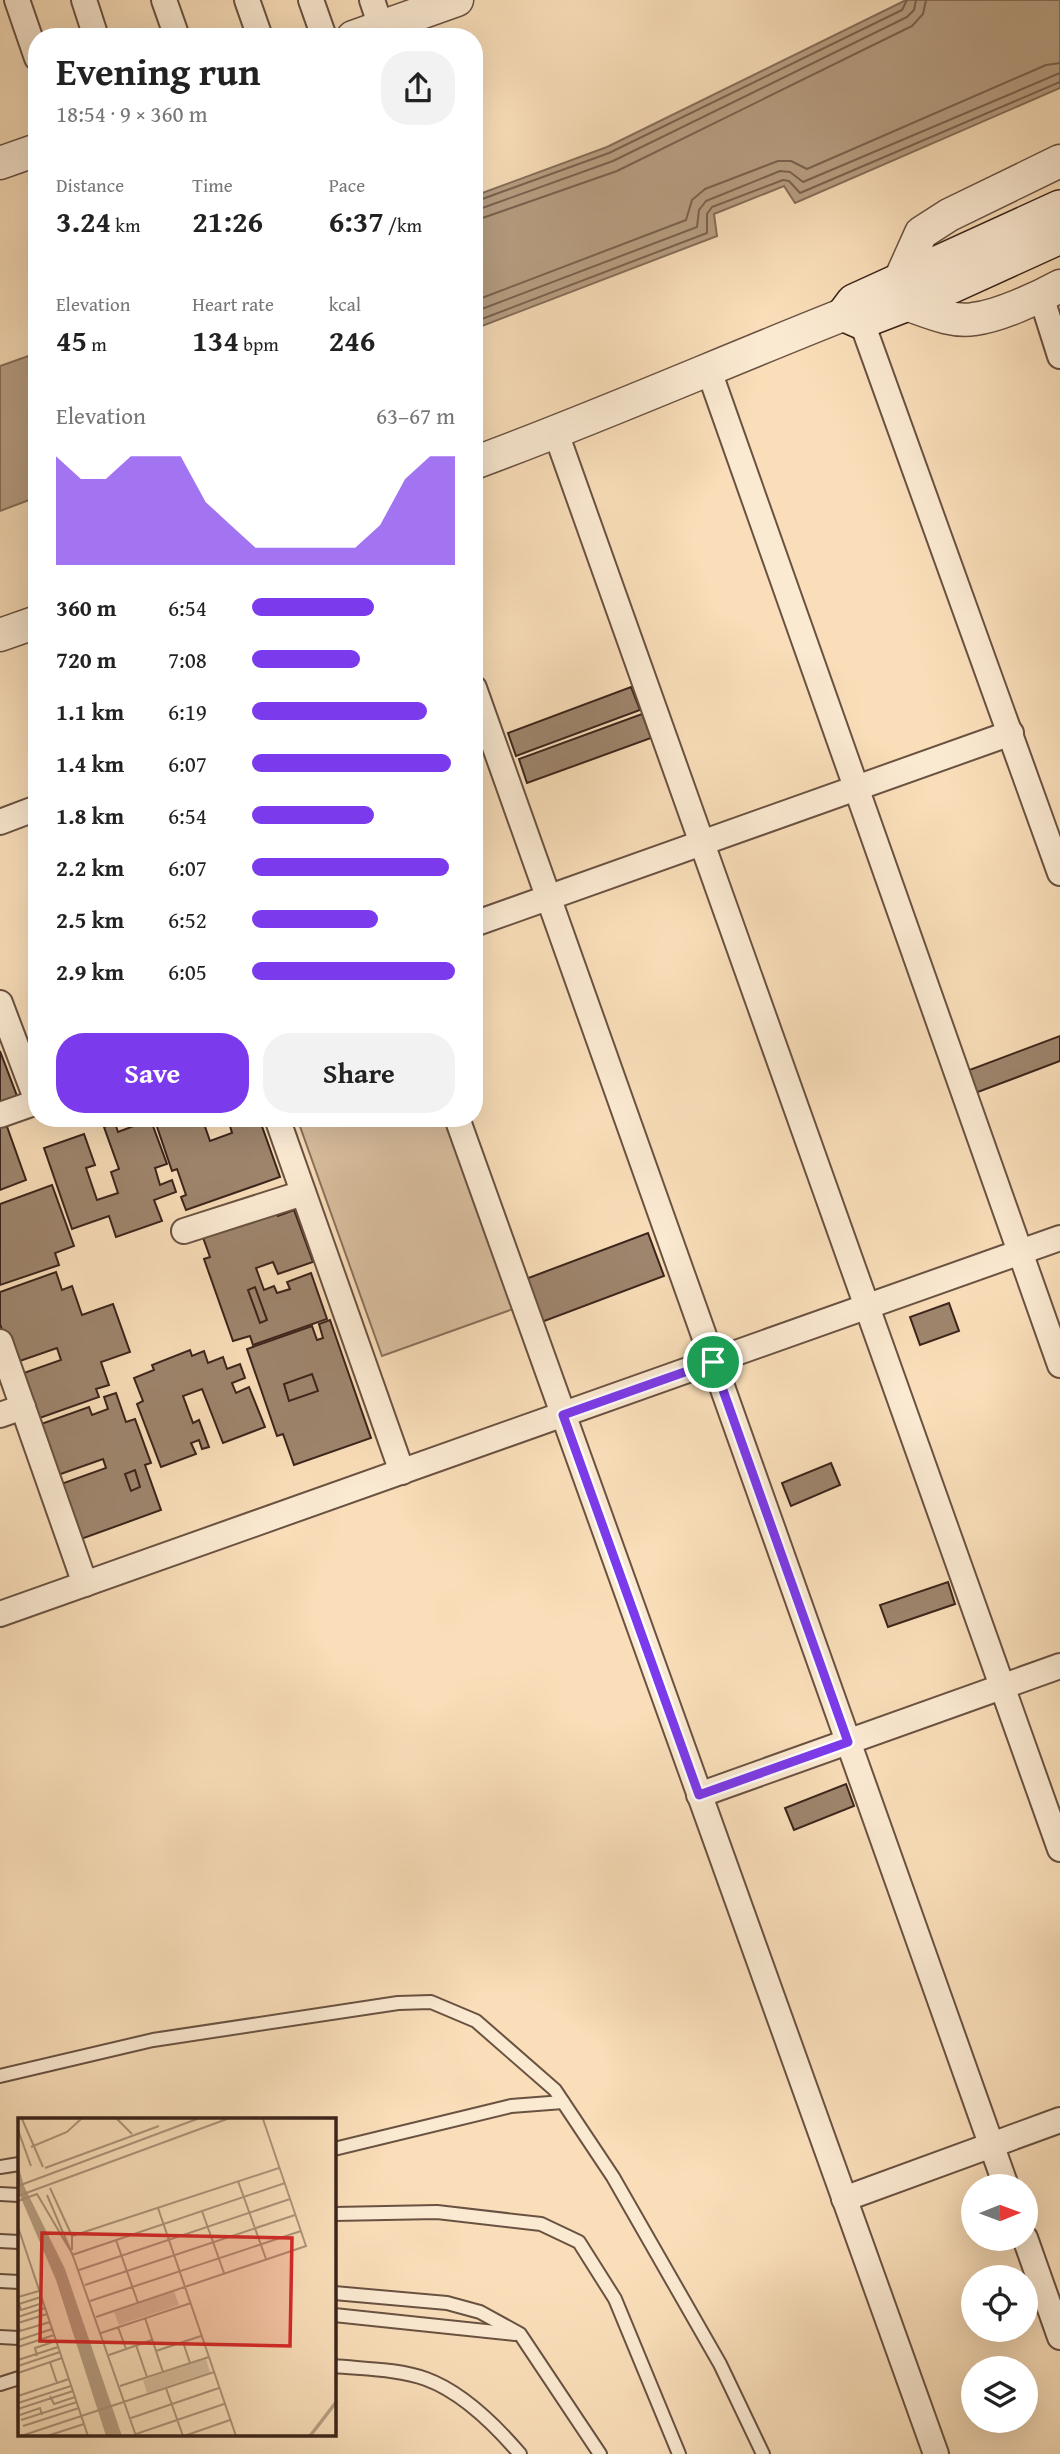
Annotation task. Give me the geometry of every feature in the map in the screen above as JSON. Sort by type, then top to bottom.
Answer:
[{"type":"main road","points":[[902,293],[1060,208]]},
{"type":"main road","points":[[854,312],[902,293],[1021,256],[1060,236]]},
{"type":"street","points":[[17,0],[28,32]]},
{"type":"street","points":[[84,0],[93,28]]},
{"type":"street","points":[[164,0],[174,28]]},
{"type":"street","points":[[247,0],[257,28]]},
{"type":"street","points":[[311,0],[321,28]]},
{"type":"street","points":[[369,21],[444,2]]},
{"type":"street","points":[[2,154],[28,151]]},
{"type":"street","points":[[1060,161],[949,215],[921,233],[902,293],[949,318],[974,320],[1051,291],[1060,356]]},
{"type":"street","points":[[483,460],[556,433],[708,368],[854,312],[1011,733],[1060,873]]},
{"type":"street","points":[[708,368],[1060,1365]]},
{"type":"street","points":[[556,433],[1060,1849]]},
{"type":"street","points":[[0,635],[28,625]]},
{"type":"street","points":[[483,713],[1002,2174]]},
{"type":"street","points":[[483,921],[1011,733]]},
{"type":"street","points":[[0,822],[28,811]]},
{"type":"street","points":[[0,1003],[28,1077]]},
{"type":"street","points":[[0,1115],[28,1104]]},
{"type":"street","points":[[280,1127],[402,1472]]},
{"type":"street","points":[[460,1127],[936,2454]]},
{"type":"street","points":[[184,1231],[303,1193]]},
{"type":"street","points":[[0,1614],[1060,1238]]},
{"type":"street","points":[[0,1342],[12,1411],[85,1584]]},
{"type":"street","points":[[699,1795],[1060,1666]]},
{"type":"street","points":[[844,2199],[1060,2120]]},
{"type":"street","points":[[1030,2251],[1060,2337]]},
{"type":"lane","points":[[0,2076],[153,2040],[398,2003],[431,2003],[476,2021],[555,2090],[613,2177],[714,2353],[763,2454]]},
{"type":"lane","points":[[336,2149],[511,2106],[563,2102]]},
{"type":"lane","points":[[0,2167],[18,2164]]},
{"type":"lane","points":[[0,2194],[18,2195]]},
{"type":"lane","points":[[336,2214],[437,2212],[541,2224],[579,2242],[615,2299],[679,2454]]},
{"type":"lane","points":[[0,2241],[18,2242]]},
{"type":"lane","points":[[0,2281],[18,2282]]},
{"type":"lane","points":[[336,2293],[447,2303],[480,2312],[520,2334],[600,2454]]},
{"type":"lane","points":[[336,2315],[520,2334]]},
{"type":"lane","points":[[0,2337],[18,2338]]},
{"type":"lane","points":[[336,2365],[427,2379],[464,2401],[503,2434],[520,2454]]},
{"type":"lane","points":[[0,2384],[18,2378]]},
{"type":"shaded area","points":[[300,1127],[448,1127],[513,1309],[382,1356]]},
{"type":"water","points":[[906,0],[1060,0],[1060,88],[795,203],[784,186],[714,214],[717,236],[483,326],[483,193],[607,147]]},
{"type":"water","points":[[28,356],[28,500],[0,511],[0,366]]},
{"type":"building","points":[[631,687],[640,710],[516,756],[508,733]]},
{"type":"building","points":[[642,714],[651,738],[527,783],[519,759]]},
{"type":"building","points":[[1060,1036],[1060,1061],[970,1095],[964,1072]]},
{"type":"building","points":[[0,1051],[17,1096],[0,1102]]},
{"type":"building","points":[[5,1121],[26,1180],[0,1190],[0,1123]]},
{"type":"building","points":[[104,1127],[116,1127],[118,1132],[131,1127],[153,1127],[167,1164],[155,1168],[160,1185],[172,1180],[176,1192],[154,1200],[162,1221],[116,1237],[109,1216],[72,1229],[44,1148],[84,1134],[95,1165],[86,1168],[97,1200],[118,1193],[111,1172],[119,1169]]},
{"type":"building","points":[[157,1127],[205,1127],[210,1141],[232,1133],[230,1127],[262,1127],[280,1177],[186,1210],[181,1197],[186,1195],[177,1169],[172,1171]]},
{"type":"building","points":[[52,1185],[74,1246],[55,1253],[59,1265],[0,1285],[0,1204]]},
{"type":"building","points":[[273,1203],[278,1216],[294,1210],[313,1262],[278,1274],[273,1262],[256,1268],[264,1290],[274,1286],[277,1293],[290,1289],[287,1282],[311,1273],[327,1319],[253,1345],[250,1336],[233,1341],[204,1259],[210,1257],[200,1229]]},
{"type":"building","points":[[648,1233],[664,1276],[539,1323],[523,1280]]},
{"type":"building","points":[[56,1272],[62,1290],[72,1286],[82,1315],[113,1304],[130,1352],[101,1362],[109,1385],[96,1389],[99,1397],[34,1420],[18,1375],[61,1360],[57,1348],[14,1363],[0,1324],[0,1292]]},
{"type":"building","points":[[255,1287],[267,1320],[260,1323],[248,1290]]},
{"type":"building","points":[[949,1303],[959,1331],[920,1345],[910,1317]]},
{"type":"building","points":[[330,1320],[371,1438],[294,1465],[283,1434],[277,1436],[247,1349],[312,1326],[317,1340],[323,1338],[319,1324]]},
{"type":"building","points":[[190,1350],[192,1356],[204,1351],[208,1363],[223,1357],[227,1369],[240,1364],[245,1378],[232,1383],[236,1393],[249,1387],[265,1427],[223,1443],[202,1389],[183,1396],[193,1423],[199,1420],[209,1447],[202,1449],[199,1440],[191,1443],[196,1454],[161,1467],[137,1404],[143,1401],[134,1378],[154,1370],[152,1365]]},
{"type":"building","points":[[312,1374],[318,1391],[289,1401],[284,1384]]},
{"type":"building","points":[[116,1393],[126,1422],[135,1419],[151,1463],[145,1465],[161,1510],[81,1539],[61,1484],[106,1468],[103,1459],[58,1475],[41,1424],[89,1407],[92,1415],[108,1409],[104,1397]]},
{"type":"building","points":[[831,1463],[840,1485],[791,1506],[782,1483]]},
{"type":"building","points":[[135,1470],[140,1487],[131,1491],[125,1474]]},
{"type":"building","points":[[948,1582],[955,1604],[888,1627],[880,1605]]},
{"type":"building","points":[[846,1784],[854,1806],[794,1830],[785,1808]]},
{"type":"route","points":[[713,1362],[848,1742],[699,1795],[563,1415],[713,1362]]}]
